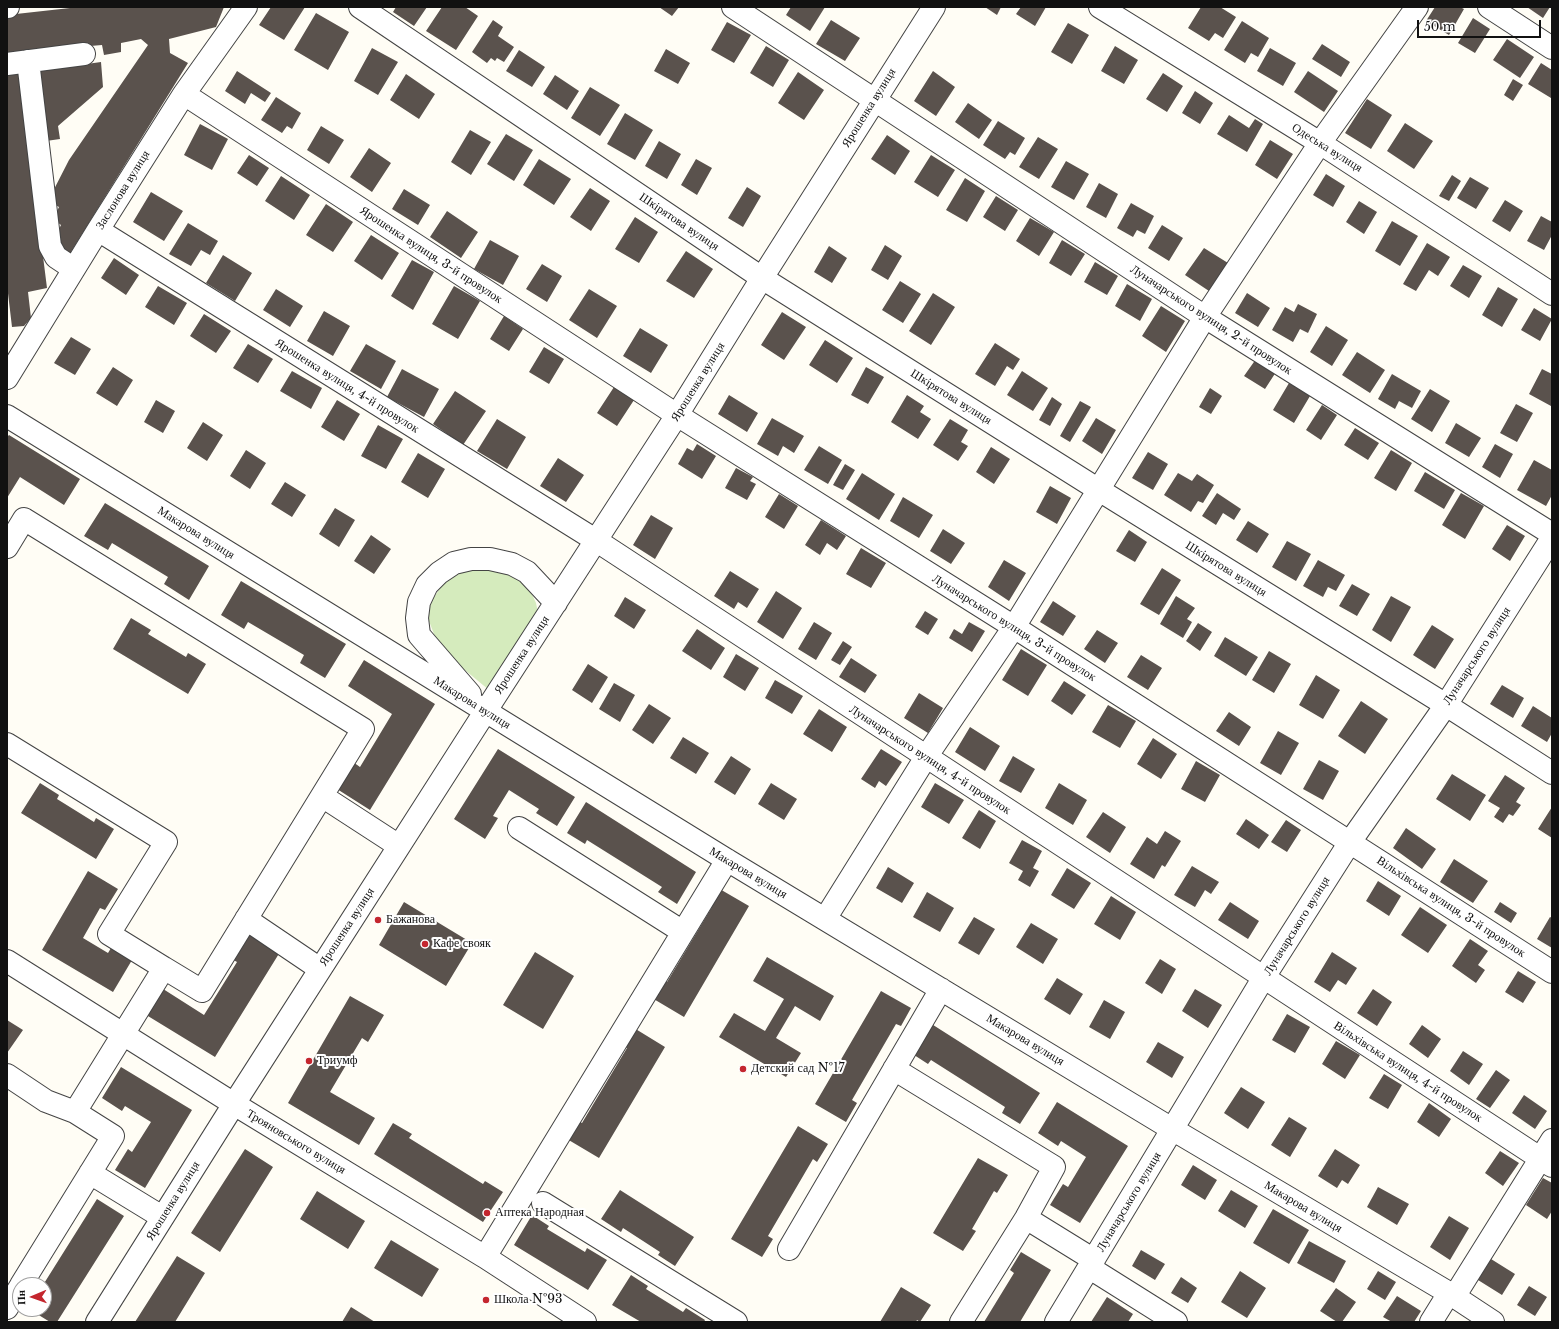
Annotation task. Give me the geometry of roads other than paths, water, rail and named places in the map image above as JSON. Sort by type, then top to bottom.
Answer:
[{"type":"street","name":"Заслонова вулиця","points":[[7,378],[184,94],[246,7]]},
{"type":"street","name":"Шкірятова вулиця","points":[[360,7],[762,278],[1099,490],[1446,705],[1552,773]]},
{"type":"street","name":"Луначарського вулиця, 2-й провулок","points":[[733,7],[1205,317],[1552,534]]},
{"type":"street","name":"Ярошенка вулиця","points":[[97,1322],[320,969],[678,415],[762,278],[934,7]]},
{"type":"street","name":"Одеська вулиця","points":[[1100,7],[1320,143],[1552,294]]},
{"type":"street","points":[[825,919],[926,757],[1014,627],[1205,317],[1320,143],[1417,7]]},
{"type":"street","points":[[1489,7],[1552,48]]},
{"type":"street","points":[[7,64],[84,54]]},
{"type":"street","points":[[28,61],[50,246],[56,257],[74,269]]},
{"type":"street","name":"Ярошенка вулиця, 3-й провулок","points":[[184,94],[678,415]]},
{"type":"street","name":"Ярошенка вулиця, 4-й провулок","points":[[98,230],[597,542]]},
{"type":"street","name":"Луначарського вулиця, 3-й провулок","points":[[678,415],[1014,627],[1350,842]]},
{"type":"street","name":"Макарова вулиця","points":[[7,416],[727,860],[1172,1129],[1452,1295],[1493,1322]]},
{"type":"street","points":[[7,547],[24,519],[363,729],[202,992],[109,934],[166,842],[7,744]]},
{"type":"street","name":"Луначарського вулиця","points":[[1056,1322],[1264,977],[1350,842],[1446,705],[1552,538]]},
{"type":"street","name":"Луначарського вулиця, 4-й провулок","points":[[597,542],[1264,977]]},
{"type":"street","points":[[485,712],[419,635],[417,618],[419,602],[427,585],[439,573],[454,563],[471,559],[490,559],[512,564],[527,572],[556,603]]},
{"type":"street","points":[[322,796],[399,846]]},
{"type":"street","points":[[519,828],[683,932]]},
{"type":"street","name":"Вільхівська вулиця, 3-й провулок","points":[[1350,842],[1552,972]]},
{"type":"street","points":[[486,1257],[727,860]]},
{"type":"street","points":[[246,919],[320,969]]},
{"type":"street","name":"Трояновського вулиця","points":[[7,961],[234,1104],[486,1257],[585,1322]]},
{"type":"street","points":[[75,1112],[164,968]]},
{"type":"street","name":"Вільхівська вулиця, 4-й провулок","points":[[1264,977],[1546,1162]]},
{"type":"street","points":[[789,1249],[940,989]]},
{"type":"street","points":[[894,1069],[1054,1167],[1026,1218],[961,1322]]},
{"type":"street","points":[[7,1075],[46,1101],[75,1112],[113,1136],[26,1277]]},
{"type":"street","points":[[1431,1322],[1452,1295],[1546,1162],[1552,1140]]},
{"type":"street","points":[[90,1173],[162,1217]]},
{"type":"street","points":[[543,1203],[726,1320]]},
{"type":"street","points":[[1026,1218],[1176,1322]]},
{"type":"place","name":"Бажанова","points":[[378,920]]},
{"type":"place","name":"Кафе свояк","points":[[425,944]]},
{"type":"place","name":"Триумф","points":[[309,1061]]},
{"type":"place","name":"Детский сад №17","points":[[743,1069]]},
{"type":"place","name":"Аптека Народная","points":[[487,1213]]},
{"type":"place","name":"Школа №93","points":[[486,1300]]}]
